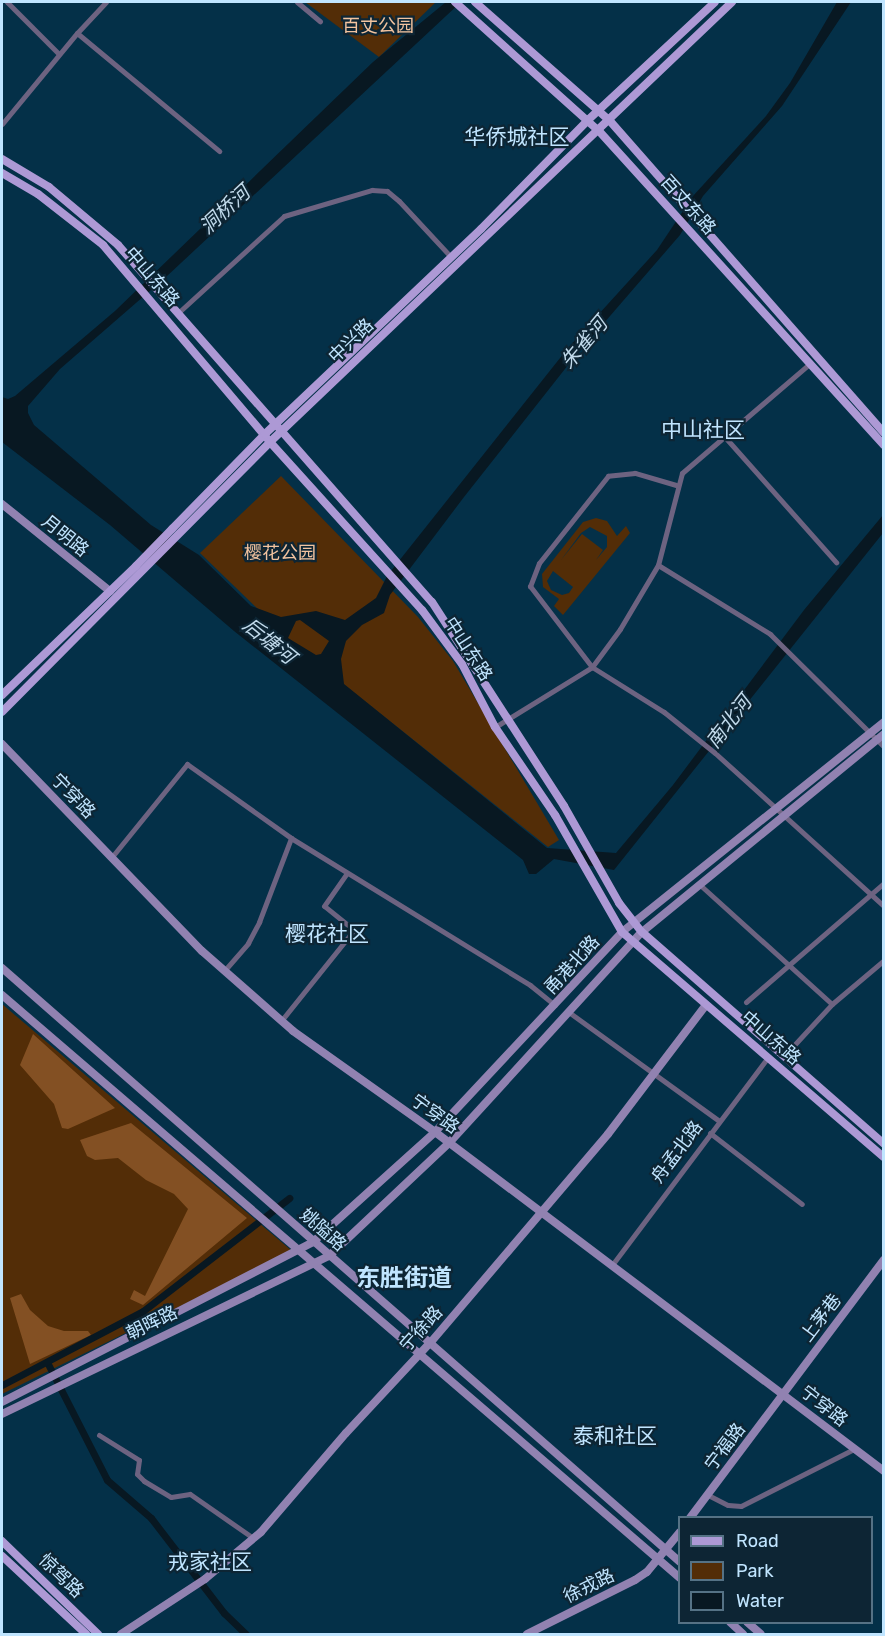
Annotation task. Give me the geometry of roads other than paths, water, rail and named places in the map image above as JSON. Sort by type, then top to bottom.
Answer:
[{"type":"main road","name":"百丈东路","points":[[455,2],[599,131],[884,445]]},
{"type":"main road","name":"中兴路","points":[[280,428],[599,109],[713,2]]},
{"type":"main road","name":"中兴路","points":[[2,712],[137,569],[268,438],[610,121],[732,2]]},
{"type":"main road","name":"百丈东路","points":[[477,4],[599,109],[884,433]]},
{"type":"main road","name":"中山东路","points":[[2,159],[49,187],[140,269],[411,579],[473,661],[506,720],[642,932],[884,1144]]},
{"type":"main road","name":"中山东路","points":[[2,173],[75,221],[131,278],[268,438],[401,586],[462,664],[495,727],[571,842],[622,932],[884,1157]]},
{"type":"main road","name":"月明路","points":[[2,504],[110,591]]},
{"type":"main road","name":"中兴路","points":[[2,695],[110,591],[137,569]]},
{"type":"main road","name":"甬港北路","points":[[317,1263],[329,1256],[449,1143],[642,932],[884,722]]},
{"type":"main road","name":"甬港北路","points":[[302,1249],[313,1242],[435,1132],[622,932],[884,734]]},
{"type":"main road","name":"宁穿路","points":[[2,744],[224,971],[281,1021],[435,1132],[884,1471]]},
{"type":"main road","name":"姚隘路","points":[[2,968],[678,1560]]},
{"type":"main road","name":"姚隘路","points":[[2,994],[422,1352],[678,1576]]},
{"type":"main road","name":"宁徐路","points":[[121,1635],[189,1591],[253,1538],[431,1342],[654,1074],[706,1005]]},
{"type":"main road","name":"朝晖路","points":[[2,1402],[302,1249]]},
{"type":"main road","name":"上茅巷","points":[[783,1394],[884,1260]]},
{"type":"main road","name":"朝晖路","points":[[2,1414],[158,1336],[317,1263]]},
{"type":"main road","name":"宁福路","points":[[692,1516],[783,1394]]},
{"type":"main road","points":[[658,1559],[678,1535]]},
{"type":"main road","name":"惊驾路","points":[[2,1541],[98,1635]]},
{"type":"main road","name":"惊驾路","points":[[2,1556],[86,1635]]},
{"type":"main road","name":"徐戎路","points":[[527,1635],[635,1580],[658,1559]]},
{"type":"main road","points":[[731,1624],[743,1635]]},
{"type":"main road","points":[[748,1624],[761,1635]]},
{"type":"street","points":[[7,2],[58,53]]},
{"type":"street","points":[[2,124],[58,53],[106,2]]},
{"type":"street","points":[[297,2],[320,21]]},
{"type":"street","points":[[77,33],[219,151]]},
{"type":"street","points":[[179,312],[285,216],[372,190],[387,191],[451,257]]},
{"type":"street","points":[[495,727],[592,667],[658,565],[676,485],[682,473],[809,364]]},
{"type":"street","points":[[724,436],[836,562]]},
{"type":"street","points":[[676,485],[635,473],[608,476],[539,563],[530,586],[592,667],[664,712],[713,752],[884,906]]},
{"type":"street","points":[[658,565],[779,643],[884,747]]},
{"type":"street","points":[[111,858],[187,764],[291,838],[530,985],[556,1005]]},
{"type":"street","points":[[224,971],[248,943],[260,922],[291,838]]},
{"type":"street","points":[[281,1021],[354,930],[324,906],[347,873]]},
{"type":"street","points":[[746,1002],[884,883]]},
{"type":"street","points":[[699,884],[832,1004]]},
{"type":"street","points":[[784,1056],[832,1004],[884,960]]},
{"type":"street","points":[[570,1013],[719,1121]]},
{"type":"street","name":"舟孟北路","points":[[612,1265],[768,1057]]},
{"type":"street","points":[[710,1133],[802,1204]]},
{"type":"street","points":[[99,1435],[139,1460],[137,1474],[144,1481],[171,1497],[190,1494],[253,1538]]},
{"type":"street","points":[[708,1495],[722,1503],[741,1506],[854,1449]]},
{"type":"water","points":[[446,2],[461,2],[167,276],[60,369],[28,406],[28,413],[34,425],[151,525],[199,555],[251,606],[281,617],[316,611],[345,620],[376,598],[387,576],[568,348],[657,250],[693,196],[766,116],[790,83],[837,2],[851,2],[782,106],[703,196],[680,235],[572,360],[464,497],[390,595],[384,613],[362,625],[346,641],[341,659],[344,684],[547,848],[616,853],[673,785],[804,610],[883,515],[883,533],[614,870],[554,859],[536,874],[529,874],[523,860],[234,631],[110,525],[2,442],[2,397],[8,399],[15,396],[115,311],[373,62]],"holes":[[[300,620],[329,641],[321,654],[316,655],[288,638],[296,621]]]},
{"type":"waterway","points":[[2,1385],[143,1311],[289,1198]]},
{"type":"waterway","points":[[47,1362],[107,1480],[151,1518],[224,1613],[246,1634]]},
{"type":"district","name":"华侨城社区","points":[[517,137]]},
{"type":"district","name":"中山社区","points":[[703,430]]},
{"type":"district","name":"樱花社区","points":[[327,934]]},
{"type":"district","name":"东胜街道","points":[[404,1279]]},
{"type":"district","name":"泰和社区","points":[[615,1436]]},
{"type":"district","name":"戎家社区","points":[[210,1562]]},
{"type":"park label","name":"百丈公园","points":[[378,26]]},
{"type":"park label","name":"樱花公园","points":[[280,553]]},
{"type":"water label","name":"洞桥河","points":[[225,210]]},
{"type":"water label","name":"朱雀河","points":[[584,343]]},
{"type":"water label","name":"后塘河","points":[[269,641]]},
{"type":"water label","name":"南北河","points":[[729,722]]}]
